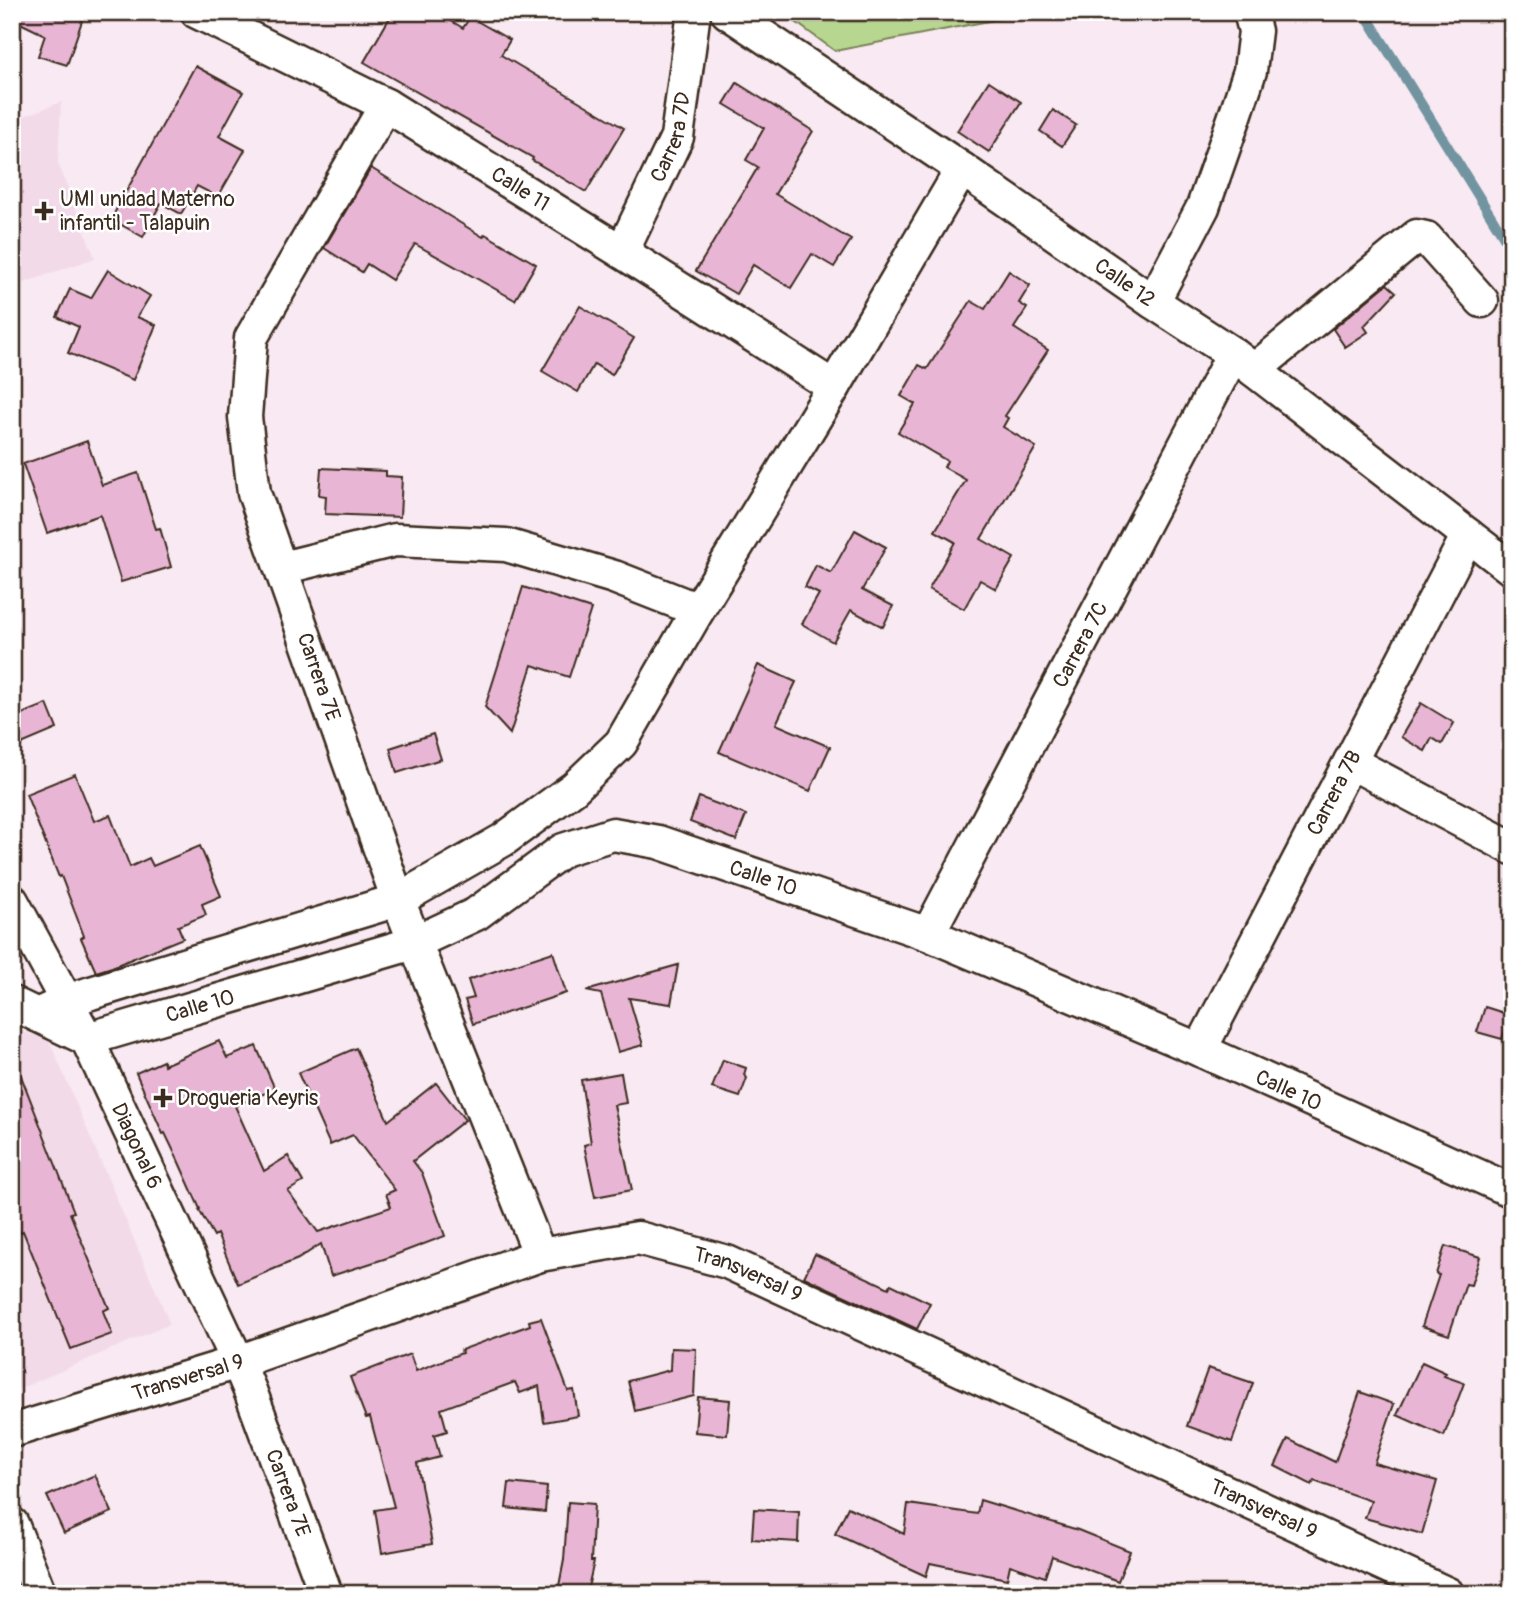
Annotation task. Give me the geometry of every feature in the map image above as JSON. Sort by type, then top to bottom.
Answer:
[{"type":"street","name":"Calle 11","points":[[197,12],[386,105],[834,387]]},
{"type":"street","name":"Carrera 7D","points":[[622,252],[677,137],[694,12]]},
{"type":"street","name":"Calle 12","points":[[727,12],[1244,362],[1512,569]]},
{"type":"street","points":[[1153,302],[1203,207],[1235,116],[1250,71],[1255,31],[1250,12]]},
{"type":"street","name":"Carrera 7E","points":[[386,105],[251,338],[245,417],[254,493],[414,943],[540,1255]]},
{"type":"street","points":[[25,1009],[67,1001],[398,900],[503,840],[574,788],[621,743],[962,169]]},
{"type":"street","name":"Carrera 7C","points":[[928,934],[1244,362],[1417,236],[1426,238],[1482,301]]},
{"type":"street","name":"Carrera 7B","points":[[1200,1050],[1468,535]]},
{"type":"street","points":[[282,568],[396,540],[506,545],[614,577],[698,610]]},
{"type":"street","points":[[1350,762],[1512,848]]},
{"type":"street","name":"Calle 10","points":[[87,1039],[414,943],[476,914],[563,850],[613,834],[658,842],[928,934],[1200,1050],[1512,1191]]},
{"type":"street","name":"Diagonal 6","points":[[12,901],[87,1039],[251,1393]]},
{"type":"street","points":[[25,1009],[87,1039]]},
{"type":"street","name":"Transversal 9","points":[[12,1431],[238,1362],[540,1255],[638,1238],[727,1262],[1448,1594]]},
{"type":"street","name":"Carrera 7E","points":[[251,1393],[327,1594]]},
{"type":"street","points":[[12,1524],[40,1594]]},
{"type":"shaded area","name":"UMI unidad Materno infantil - Talapuin","points":[[61,102],[58,163],[95,258],[12,287],[12,121]]},
{"type":"shaded area","points":[[12,1028],[49,1040],[170,1324],[12,1392]]},
{"type":"green space","points":[[782,12],[1035,12],[835,51]]},
{"type":"building","points":[[12,12],[85,12],[67,65],[38,56],[45,35],[12,19]]},
{"type":"building","points":[[393,12],[436,12],[463,28],[470,17],[510,40],[501,55],[624,128],[586,192],[532,160],[533,158],[364,62]]},
{"type":"building","points":[[195,66],[243,92],[219,136],[245,150],[218,197],[197,186],[181,214],[161,203],[143,237],[111,219]]},
{"type":"building","points":[[989,81],[1021,102],[989,152],[957,131]]},
{"type":"building","points":[[737,83],[813,131],[775,194],[851,240],[834,267],[812,254],[791,288],[753,265],[736,294],[696,271],[758,167],[746,160],[764,128],[724,104]]},
{"type":"building","points":[[1053,110],[1076,125],[1062,146],[1040,131]]},
{"type":"building","points":[[371,168],[483,237],[485,234],[536,264],[515,300],[415,244],[392,280],[367,264],[362,272],[324,248]]},
{"type":"building","points":[[108,270],[150,296],[137,317],[156,325],[133,380],[68,353],[79,327],[57,317],[70,289],[91,298]]},
{"type":"building","points":[[1009,271],[1030,285],[1019,303],[1027,308],[1014,328],[1048,350],[1005,416],[1008,418],[1003,427],[1036,447],[981,539],[1014,558],[996,589],[980,580],[964,609],[929,589],[955,542],[935,531],[966,480],[944,467],[947,461],[898,432],[915,404],[901,396],[919,365],[927,369],[971,301],[985,309]]},
{"type":"building","points":[[1387,284],[1396,292],[1364,326],[1368,332],[1345,347],[1333,329]]},
{"type":"building","points":[[580,306],[634,338],[612,375],[594,364],[578,392],[542,371]]},
{"type":"building","points":[[87,441],[102,485],[138,473],[156,529],[160,528],[171,567],[121,582],[100,515],[47,533],[23,464]]},
{"type":"building","points":[[321,468],[386,471],[386,476],[402,477],[400,517],[325,514],[326,496],[319,495]]},
{"type":"building","points":[[855,530],[886,547],[862,590],[893,606],[883,627],[851,610],[833,642],[802,624],[819,594],[805,587],[816,565],[831,573]]},
{"type":"building","points":[[523,587],[591,609],[569,677],[532,665],[510,734],[485,707]]},
{"type":"building","points":[[758,665],[796,682],[776,724],[830,747],[810,791],[719,752]]},
{"type":"building","points":[[1421,703],[1454,723],[1442,744],[1432,738],[1425,751],[1401,737]]},
{"type":"building","points":[[47,704],[57,729],[12,748],[12,718]]},
{"type":"building","points":[[433,734],[441,759],[397,773],[390,748]]},
{"type":"building","points":[[75,774],[94,821],[110,815],[130,867],[149,858],[153,866],[200,846],[221,896],[202,904],[206,915],[178,926],[183,938],[96,972],[81,938],[84,936],[61,876],[59,877],[26,794]]},
{"type":"building","points":[[699,797],[746,815],[736,840],[690,822]]},
{"type":"building","points":[[553,952],[566,993],[473,1024],[465,1000],[474,998],[468,980]]},
{"type":"building","points":[[678,965],[671,1004],[629,998],[643,1045],[618,1052],[601,994],[586,991]]},
{"type":"building","points":[[1485,1007],[1510,1015],[1502,1039],[1477,1032]]},
{"type":"building","points":[[219,1041],[227,1058],[256,1046],[275,1089],[235,1106],[264,1171],[288,1156],[303,1182],[288,1191],[318,1232],[391,1207],[386,1194],[395,1190],[353,1135],[330,1145],[298,1073],[356,1048],[388,1121],[436,1083],[465,1120],[413,1161],[422,1173],[445,1236],[331,1276],[321,1244],[298,1259],[238,1284],[217,1234],[214,1236],[199,1210],[136,1073],[163,1061],[164,1065]]},
{"type":"building","points":[[12,1058],[109,1308],[103,1311],[112,1334],[71,1349],[23,1231],[20,1233],[12,1213]]},
{"type":"building","points":[[723,1060],[746,1068],[744,1075],[747,1078],[740,1097],[712,1088]]},
{"type":"building","points":[[621,1073],[626,1103],[614,1105],[632,1190],[595,1197],[584,1145],[591,1143],[581,1080]]},
{"type":"building","points":[[1445,1246],[1480,1257],[1471,1285],[1466,1284],[1449,1335],[1422,1326],[1439,1275],[1436,1274]]},
{"type":"building","points":[[815,1254],[889,1288],[891,1284],[930,1303],[917,1329],[804,1277]]},
{"type":"building","points":[[541,1318],[568,1391],[574,1390],[578,1416],[544,1422],[539,1386],[520,1393],[515,1382],[441,1409],[447,1431],[434,1435],[440,1457],[417,1463],[432,1544],[382,1553],[375,1510],[394,1507],[370,1417],[366,1418],[350,1377],[410,1354],[416,1371],[462,1353],[461,1350],[530,1325],[529,1321]]},
{"type":"building","points":[[671,1348],[696,1349],[694,1396],[635,1411],[628,1381],[670,1370]]},
{"type":"building","points":[[1422,1362],[1446,1373],[1444,1376],[1464,1383],[1444,1436],[1397,1415]]},
{"type":"building","points":[[1208,1368],[1253,1383],[1232,1442],[1187,1426]]},
{"type":"building","points":[[1360,1392],[1394,1404],[1374,1463],[1437,1481],[1422,1534],[1365,1518],[1371,1501],[1314,1481],[1312,1485],[1275,1466],[1288,1439],[1335,1462]]},
{"type":"building","points":[[698,1397],[730,1400],[727,1435],[695,1432]]},
{"type":"building","points":[[95,1475],[112,1512],[64,1533],[47,1496]]},
{"type":"building","points":[[509,1483],[547,1487],[545,1512],[506,1508]]},
{"type":"building","points":[[980,1500],[1078,1530],[1130,1551],[1118,1581],[1052,1556],[1045,1577],[1010,1565],[1007,1579],[930,1563],[926,1576],[835,1534],[848,1507],[904,1534],[908,1504],[977,1514]]},
{"type":"building","points":[[568,1502],[594,1504],[591,1561],[594,1561],[587,1592],[559,1586],[564,1560]]},
{"type":"building","points":[[754,1509],[799,1512],[798,1542],[752,1539]]},
{"type":"waterway","points":[[1364,12],[1512,250]]},
{"type":"place","name":"UMI unidad Materno infantil - Talapuin","points":[[44,211]]},
{"type":"place","name":"Drogueria Keyris","points":[[163,1098]]}]
